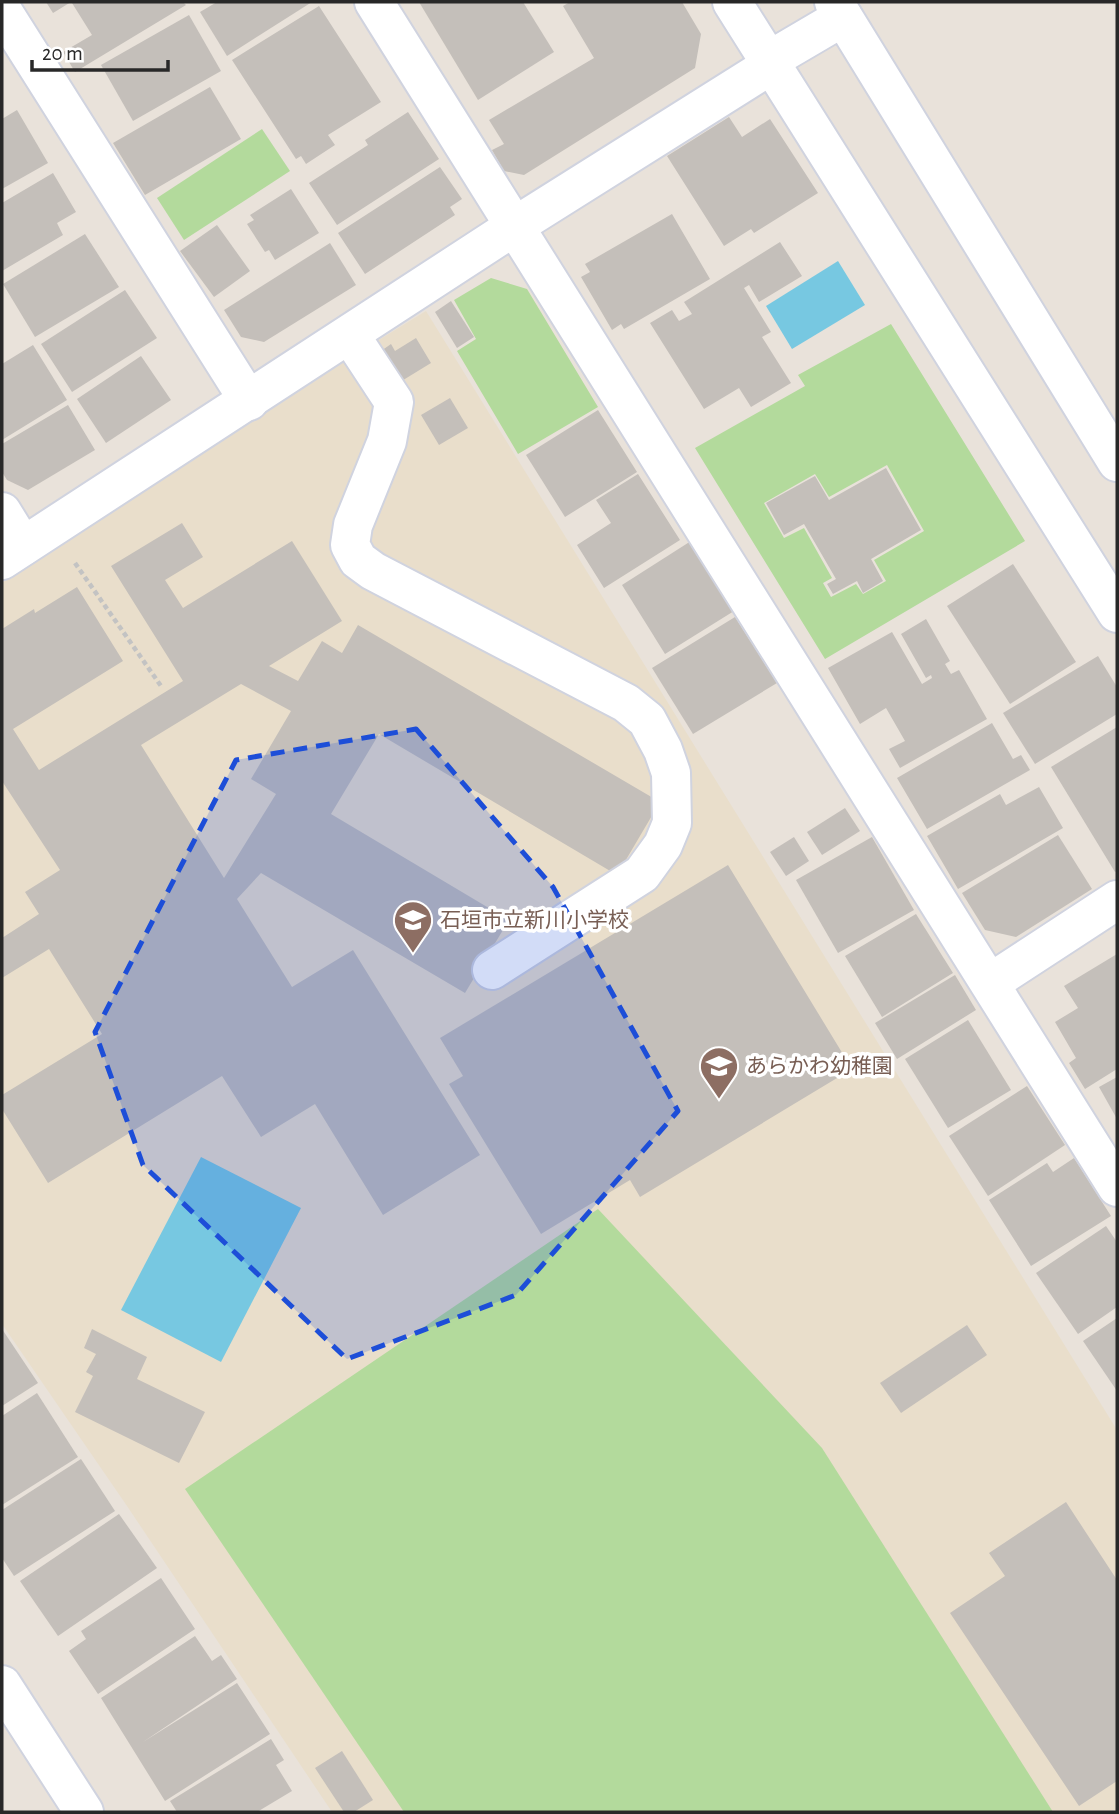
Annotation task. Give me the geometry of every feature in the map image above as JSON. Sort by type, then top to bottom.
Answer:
[{"type":"street","points":[[374,2],[1117,1187]]},
{"type":"street","points":[[732,2],[1117,613]]},
{"type":"street","points":[[2,512],[13,553],[237,418],[350,335],[769,63],[839,9],[1117,462]]},
{"type":"street","points":[[2,10],[237,418]]},
{"type":"street","points":[[350,335],[394,402],[387,441],[353,525],[351,545],[359,560],[373,571],[626,703],[648,720],[671,773],[672,823],[663,845],[642,874],[492,970]]},
{"type":"street","points":[[990,983],[1117,900]]},
{"type":"street","points":[[3,1689],[84,1812]]},
{"type":"path","points":[[67,555],[74,561],[161,686]]},
{"type":"highlighted area","points":[[416,729],[553,887],[678,1111],[516,1295],[347,1359],[143,1165],[95,1032],[236,760]]},
{"type":"shaded area","name":"石垣市立新川小学校","points":[[426,311],[1117,1430],[1117,1812],[332,1812],[2,1324],[2,583]]},
{"type":"green space","points":[[262,129],[290,171],[184,240],[157,198]]},
{"type":"green space","points":[[491,278],[527,289],[598,407],[518,454],[457,351],[476,339],[454,300]]},
{"type":"green space","points":[[891,324],[1025,541],[825,659],[695,448],[805,386],[798,375]],"holes":[[[887,465],[924,531],[874,560],[886,581],[863,594],[856,584],[831,597],[823,583],[832,578],[804,528],[784,538],[764,503],[815,474],[829,497]]]},
{"type":"green space","points":[[598,1209],[822,1448],[1053,1812],[404,1812],[185,1489]]},
{"type":"water","points":[[838,261],[865,305],[792,349],[766,306]]},
{"type":"water","points":[[201,1157],[301,1208],[221,1362],[121,1310]]},
{"type":"building","points":[[46,2],[71,2],[53,13]]},
{"type":"building","points":[[183,2],[186,5],[75,72],[63,52],[92,35],[72,3]]},
{"type":"building","points":[[217,2],[312,2],[227,56],[200,12]]},
{"type":"building","points":[[419,2],[523,2],[554,52],[478,100]]},
{"type":"building","points":[[570,2],[682,2],[701,34],[695,68],[524,175],[504,171],[492,150],[504,144],[489,120],[594,58],[563,6]]},
{"type":"building","points":[[319,6],[381,102],[328,135],[335,145],[306,164],[301,156],[296,159],[232,60]]},
{"type":"building","points":[[189,15],[221,71],[133,121],[101,65]]},
{"type":"building","points":[[210,87],[241,139],[145,195],[113,143]]},
{"type":"building","points":[[17,110],[48,163],[2,189],[2,119]]},
{"type":"building","points":[[408,112],[439,159],[337,225],[309,183],[368,145],[365,140]]},
{"type":"building","points":[[729,117],[742,137],[770,119],[818,193],[754,233],[751,229],[724,246],[667,156]]},
{"type":"building","points":[[440,167],[462,199],[450,207],[455,215],[365,274],[338,233]]},
{"type":"building","points":[[53,173],[76,212],[57,223],[63,235],[2,271],[2,203]]},
{"type":"building","points":[[291,189],[319,233],[275,260],[269,250],[265,252],[247,224],[254,220],[250,215]]},
{"type":"building","points":[[672,214],[710,279],[624,329],[621,324],[612,330],[581,277],[590,272],[585,264]]},
{"type":"building","points":[[217,225],[250,271],[214,297],[180,251]]},
{"type":"building","points":[[85,234],[119,287],[35,337],[3,284]]},
{"type":"building","points":[[780,242],[802,276],[759,302],[749,285],[744,288],[771,332],[762,337],[791,383],[751,407],[739,388],[704,409],[650,323],[672,310],[679,321],[692,314],[684,302]]},
{"type":"building","points":[[330,243],[356,285],[264,342],[241,337],[224,310]]},
{"type":"building","points":[[125,290],[157,338],[72,392],[41,344]]},
{"type":"building","points":[[451,301],[474,337],[457,348],[435,312]]},
{"type":"building","points":[[416,338],[431,363],[400,382],[381,351],[391,344],[395,351]]},
{"type":"building","points":[[33,345],[67,400],[2,440],[2,364]]},
{"type":"building","points":[[141,356],[171,400],[106,443],[77,399]]},
{"type":"building","points":[[450,398],[468,428],[439,445],[421,415]]},
{"type":"building","points":[[68,405],[95,450],[28,490],[7,480],[2,472],[2,444]]},
{"type":"building","points":[[598,410],[637,472],[565,517],[526,455]]},
{"type":"building","points":[[886,468],[921,530],[871,559],[883,581],[863,593],[857,581],[833,594],[827,584],[836,579],[804,524],[784,535],[766,503],[815,476],[829,500]]},
{"type":"building","points":[[638,474],[680,540],[604,588],[577,545],[611,523],[596,500]]},
{"type":"building","points":[[182,523],[203,557],[165,580],[183,608],[292,541],[342,621],[269,666],[298,681],[322,641],[342,653],[358,625],[660,802],[617,875],[379,734],[331,814],[509,920],[465,993],[261,873],[237,899],[292,987],[353,950],[480,1155],[383,1215],[315,1104],[261,1137],[222,1076],[48,1183],[2,1109],[2,1095],[102,1034],[49,949],[2,978],[2,938],[39,914],[25,892],[60,870],[2,781],[2,629],[34,609],[35,613],[77,587],[123,661],[13,729],[39,770],[183,681],[111,566]],"holes":[[[241,684],[291,711],[251,779],[276,794],[224,878],[141,745]]]},
{"type":"building","points":[[691,541],[734,611],[665,654],[622,585]]},
{"type":"building","points":[[1013,564],[1076,662],[1010,704],[947,606]]},
{"type":"building","points":[[735,617],[777,683],[693,734],[652,668]]},
{"type":"building","points":[[926,619],[950,661],[945,664],[951,674],[959,670],[987,719],[900,768],[889,749],[905,741],[886,708],[860,724],[828,668],[892,632],[922,684],[932,678],[931,675],[926,678],[901,634]]},
{"type":"building","points":[[1098,656],[1117,687],[1117,714],[1035,764],[1003,713]]},
{"type":"building","points":[[992,723],[1013,759],[1021,755],[1030,770],[927,829],[897,778]]},
{"type":"building","points":[[1117,727],[1117,871],[1115,872],[1051,767]]},
{"type":"building","points":[[1039,787],[1063,828],[958,889],[927,836],[1000,794],[1006,805]]},
{"type":"building","points":[[845,808],[860,831],[822,855],[807,832]]},
{"type":"building","points":[[1058,835],[1092,889],[1016,937],[985,930],[962,893]]},
{"type":"building","points":[[794,837],[809,861],[786,876],[770,852]]},
{"type":"building","points":[[872,837],[914,910],[838,953],[796,880]]},
{"type":"building","points":[[728,865],[852,1069],[640,1197],[630,1180],[541,1234],[449,1084],[463,1076],[440,1038]]},
{"type":"building","points":[[916,914],[953,973],[882,1017],[845,956]]},
{"type":"building","points":[[1117,954],[1117,1069],[1085,1089],[1069,1063],[1076,1058],[1055,1022],[1078,1008],[1064,986]]},
{"type":"building","points":[[955,975],[976,1010],[897,1059],[875,1023]]},
{"type":"building","points":[[968,1020],[1011,1090],[948,1128],[905,1059]]},
{"type":"building","points":[[1117,1077],[1117,1119],[1099,1087]]},
{"type":"building","points":[[1027,1086],[1065,1145],[988,1196],[949,1136]]},
{"type":"building","points":[[1074,1158],[1111,1216],[1031,1266],[989,1200],[1047,1163],[1053,1172]]},
{"type":"building","points":[[1106,1226],[1117,1242],[1117,1307],[1078,1334],[1036,1273]]},
{"type":"building","points":[[1117,1318],[1117,1391],[1083,1341]]},
{"type":"building","points":[[967,1325],[987,1355],[901,1413],[880,1383]]},
{"type":"building","points":[[2,1329],[38,1383],[2,1406]]},
{"type":"building","points":[[92,1329],[147,1357],[137,1379],[205,1412],[179,1463],[75,1412],[93,1376],[86,1372],[96,1354],[84,1348]]},
{"type":"building","points":[[37,1393],[78,1457],[2,1505],[2,1416]]},
{"type":"building","points":[[81,1459],[115,1511],[14,1576],[2,1558],[2,1510]]},
{"type":"building","points":[[1066,1502],[1117,1580],[1117,1781],[1079,1806],[950,1613],[1005,1576],[989,1553]]},
{"type":"building","points":[[119,1514],[157,1568],[58,1636],[20,1581]]},
{"type":"building","points":[[161,1578],[195,1629],[98,1694],[69,1651],[86,1639],[81,1631]]},
{"type":"building","points":[[195,1636],[212,1661],[221,1655],[237,1679],[143,1742],[237,1683],[270,1734],[165,1801],[101,1698]]},
{"type":"building","points":[[271,1739],[284,1760],[276,1765],[292,1791],[257,1812],[177,1812],[170,1801]]},
{"type":"building","points":[[342,1751],[373,1800],[354,1812],[344,1812],[315,1768]]},
{"type":"place","name":"石垣市立新川小学校","points":[[413,954]]},
{"type":"place","name":"あらかわ幼稚園","points":[[719,1100]]}]
